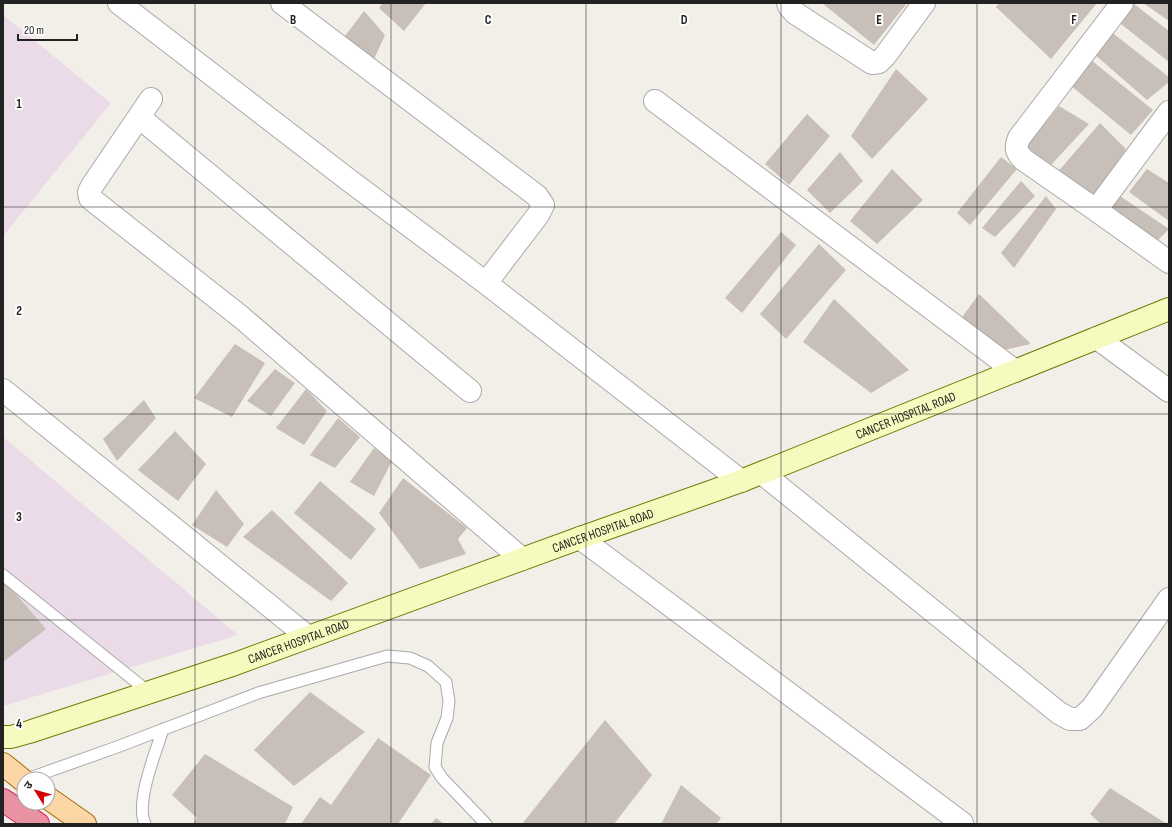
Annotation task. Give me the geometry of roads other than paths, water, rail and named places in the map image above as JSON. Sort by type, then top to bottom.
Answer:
[{"type":"highway","points":[[9,805],[38,824]]},
{"type":"main road","points":[[3,764],[16,773]]},
{"type":"main road","points":[[56,803],[86,824]]},
{"type":"street","points":[[119,3],[346,178],[486,283],[742,481]]},
{"type":"street","points":[[282,3],[537,196],[543,205],[538,215],[486,283]]},
{"type":"street","points":[[788,3],[788,6],[795,13],[872,63],[878,62],[885,56],[924,3]]},
{"type":"street","points":[[1122,3],[1019,138],[1016,147],[1018,154],[1024,160],[1169,262]]},
{"type":"street","points":[[655,101],[1015,371]]},
{"type":"street","points":[[470,391],[145,108],[92,186],[89,192],[90,198],[241,317],[522,559]]},
{"type":"street","points":[[1096,210],[1169,112]]},
{"type":"street","name":"CANCER HOSPITAL ROAD","points":[[29,732],[235,664],[308,636],[742,481],[1169,310]]},
{"type":"street","points":[[1097,338],[1169,390]]},
{"type":"street","points":[[3,390],[308,636]]},
{"type":"street","points":[[762,473],[1059,713],[1070,719],[1080,719],[1092,708],[1169,599]]},
{"type":"street","points":[[580,538],[962,823]]},
{"type":"street","points":[[3,737],[11,737],[29,732]]},
{"type":"street","points":[[3,750],[14,740],[29,732]]},
{"type":"lane","points":[[3,575],[150,693]]},
{"type":"lane","points":[[49,771],[258,693],[388,656],[410,658],[428,666],[446,682],[450,701],[446,718],[437,743],[435,767],[442,778],[486,824]]},
{"type":"lane","points":[[145,824],[142,807],[143,795],[163,729]]}]
